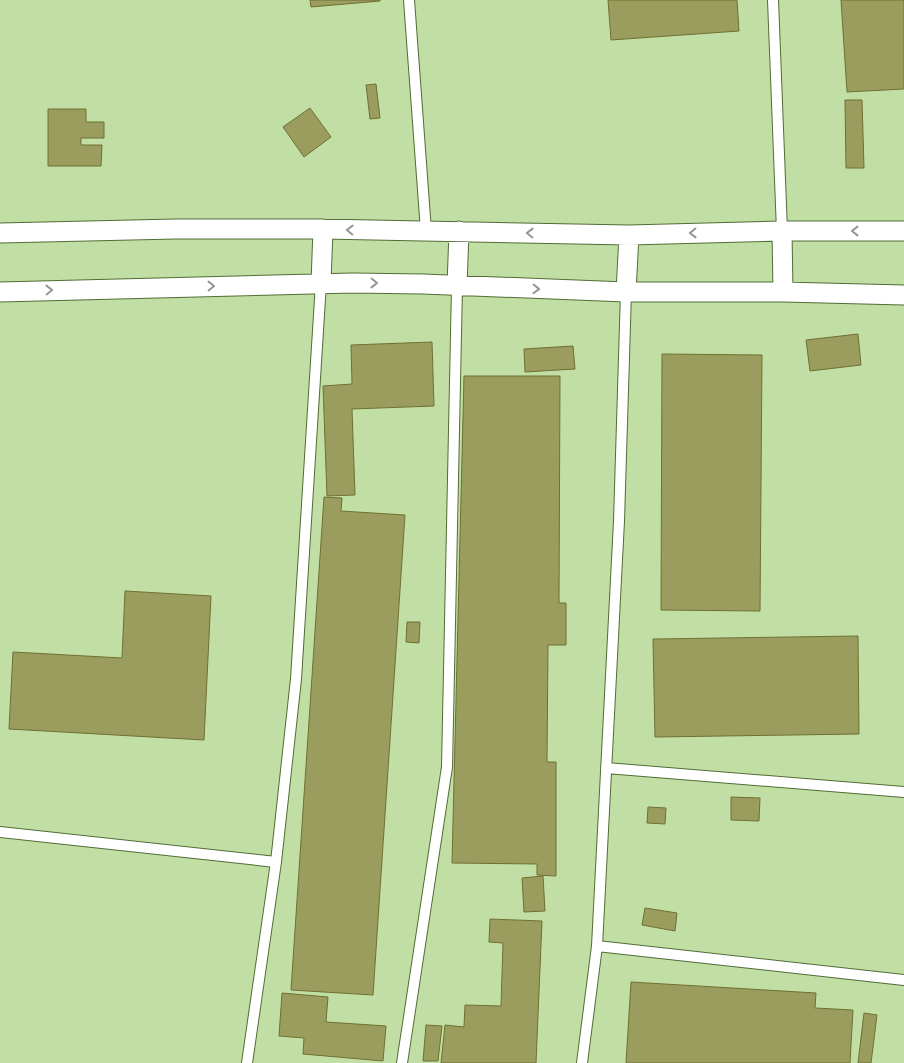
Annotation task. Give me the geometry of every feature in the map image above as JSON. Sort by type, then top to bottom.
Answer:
[{"type":"street","points":[[0,233],[175,229],[323,229],[628,235],[782,231],[904,231]]},
{"type":"street","points":[[321,283],[323,229]]},
{"type":"street","points":[[457,286],[459,231]]},
{"type":"street","points":[[782,231],[783,292]]},
{"type":"street","points":[[626,292],[628,235]]},
{"type":"street","points":[[0,292],[321,283],[626,292],[904,294]]},
{"type":"lane","points":[[409,0],[426,231]]},
{"type":"lane","points":[[773,0],[782,231]]},
{"type":"lane","points":[[247,1063],[276,862],[296,679],[321,283]]},
{"type":"lane","points":[[402,1063],[447,767],[457,286]]},
{"type":"lane","points":[[582,1063],[597,946],[619,521],[626,292]]},
{"type":"lane","points":[[606,768],[904,792]]},
{"type":"lane","points":[[0,832],[276,862]]},
{"type":"lane","points":[[597,946],[904,980]]},
{"type":"building","points":[[310,0],[380,0],[380,1],[311,7]]},
{"type":"building","points":[[608,0],[737,0],[739,31],[611,40]]},
{"type":"building","points":[[841,0],[904,0],[904,89],[847,92]]},
{"type":"building","points":[[376,84],[380,118],[370,119],[366,85]]},
{"type":"building","points":[[845,100],[862,100],[864,168],[846,168]]},
{"type":"building","points":[[310,108],[331,137],[304,157],[283,127]]},
{"type":"building","points":[[48,109],[86,109],[86,122],[104,122],[104,138],[81,138],[81,145],[102,145],[101,166],[48,166]]},
{"type":"building","points":[[858,334],[861,365],[810,371],[806,340]]},
{"type":"building","points":[[432,342],[434,406],[352,409],[355,495],[327,496],[323,386],[352,384],[351,345]]},
{"type":"building","points":[[573,346],[575,369],[525,372],[524,349]]},
{"type":"building","points":[[662,354],[762,355],[760,611],[661,610]]},
{"type":"building","points":[[464,376],[560,376],[559,603],[566,603],[566,645],[548,645],[547,762],[556,762],[556,876],[537,875],[537,864],[452,863]]},
{"type":"building","points":[[324,497],[342,498],[341,511],[405,515],[373,995],[291,990]]},
{"type":"building","points":[[125,591],[211,596],[204,740],[9,729],[13,652],[122,658]]},
{"type":"building","points":[[407,622],[420,622],[419,643],[406,642]]},
{"type":"building","points":[[858,636],[859,734],[655,737],[653,639]]},
{"type":"building","points":[[731,797],[760,798],[759,821],[731,820]]},
{"type":"building","points":[[648,807],[666,808],[665,824],[647,823]]},
{"type":"building","points":[[543,876],[545,911],[524,912],[522,878]]},
{"type":"building","points":[[645,908],[677,913],[675,931],[642,925]]},
{"type":"building","points":[[490,919],[542,921],[536,1063],[441,1063],[445,1025],[464,1027],[465,1005],[501,1006],[503,943],[489,942]]},
{"type":"building","points":[[631,982],[816,993],[815,1008],[853,1010],[850,1063],[626,1063]]},
{"type":"building","points":[[282,993],[328,997],[326,1022],[386,1026],[383,1061],[303,1054],[304,1038],[279,1036]]},
{"type":"building","points":[[864,1013],[877,1015],[871,1063],[858,1063]]},
{"type":"building","points":[[426,1025],[442,1026],[438,1061],[423,1061]]}]
